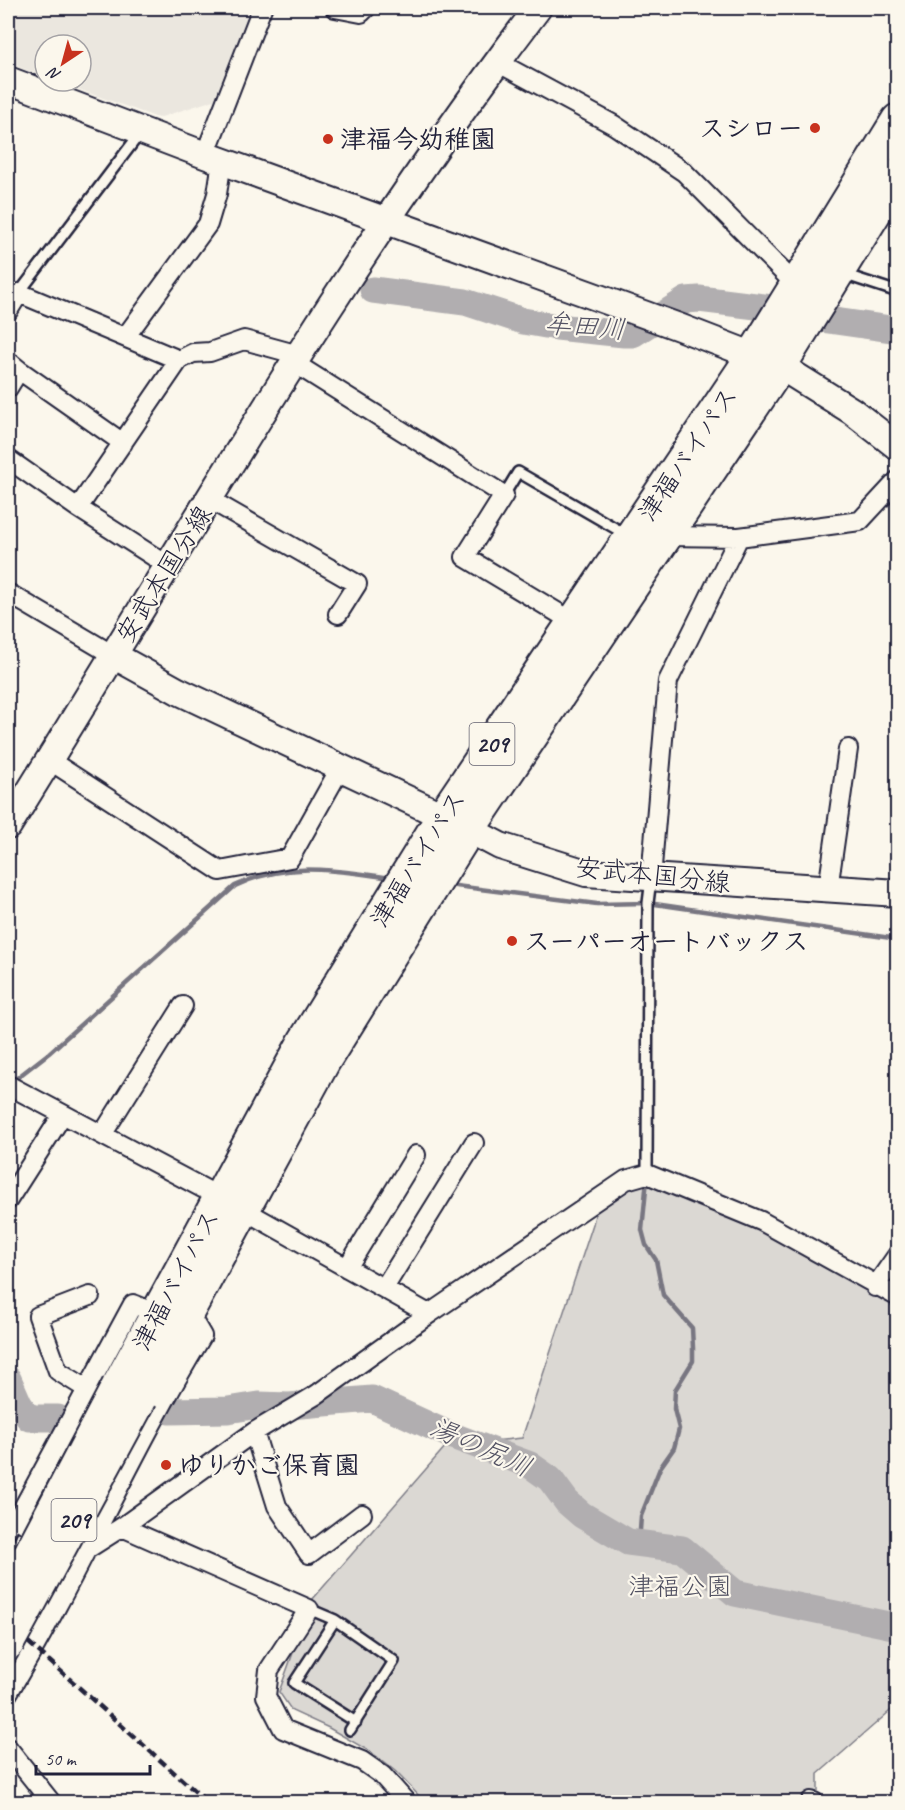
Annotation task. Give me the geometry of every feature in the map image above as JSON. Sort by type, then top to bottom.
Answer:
[{"type":"highway","name":"津福バイパス","points":[[8,1597],[130,1392],[232,1204],[304,1042],[456,823],[665,536],[766,362],[798,287],[897,120]]},
{"type":"highway","name":"津福バイパス","points":[[456,823],[575,623],[632,538],[766,362],[838,273],[897,175]]},
{"type":"highway","name":"津福バイパス","points":[[8,1643],[130,1392]]},
{"type":"main road","name":"安武本国分線","points":[[538,8],[386,219],[166,565],[113,655],[178,691],[500,846],[586,873],[897,893]]},
{"type":"main road","points":[[8,80],[213,158],[679,327],[766,362],[852,411],[897,447]]},
{"type":"main road","points":[[8,826],[113,655]]},
{"type":"street","points":[[126,336],[208,224],[217,194],[213,158],[262,8]]},
{"type":"street","points":[[335,8],[361,13],[366,8]]},
{"type":"street","points":[[497,62],[614,125],[684,172],[798,287]]},
{"type":"street","points":[[8,311],[19,293],[179,360]]},
{"type":"street","points":[[78,508],[179,360],[193,353],[210,352],[244,340],[296,359],[504,495],[465,557],[575,623]]},
{"type":"street","points":[[8,388],[13,366],[123,443]]},
{"type":"street","points":[[8,459],[166,565]]},
{"type":"street","points":[[665,536],[739,537],[860,521],[897,480]]},
{"type":"street","points":[[210,499],[357,584],[338,614]]},
{"type":"street","points":[[651,878],[668,681],[739,537]]},
{"type":"street","points":[[8,593],[113,655]]},
{"type":"street","points":[[828,889],[848,749]]},
{"type":"street","points":[[49,760],[220,871],[290,858],[341,768]]},
{"type":"street","points":[[102,1135],[183,1006]]},
{"type":"street","points":[[8,1084],[232,1204],[429,1314]]},
{"type":"street","points":[[8,1200],[63,1114]]},
{"type":"street","points":[[384,1288],[474,1143]]},
{"type":"street","points":[[347,1268],[416,1155]]},
{"type":"street","points":[[8,1693],[34,1649],[83,1553],[162,1401],[202,1336],[173,1313],[134,1304],[17,1519],[78,1555],[83,1553],[122,1527],[254,1432],[316,1395],[429,1314],[626,1180],[647,1174],[760,1221],[875,1287],[897,1297]]},
{"type":"street","points":[[875,1287],[897,1254]]},
{"type":"street","points":[[87,1389],[58,1371],[38,1316],[90,1296]]},
{"type":"street","points":[[254,1432],[277,1506],[309,1554],[362,1514]]},
{"type":"street","points":[[122,1527],[309,1609],[269,1670],[266,1696],[282,1729],[362,1761],[382,1775],[406,1803]]},
{"type":"street","points":[[8,1748],[51,1803]]},
{"type":"lane","points":[[19,293],[142,130]]},
{"type":"lane","points":[[838,273],[897,292]]},
{"type":"lane","points":[[504,495],[518,472],[632,538]]},
{"type":"lane","points":[[647,1174],[648,903],[651,878]]},
{"type":"lane","points":[[8,1538],[17,1519]]},
{"type":"lane","points":[[309,1609],[335,1620],[394,1661],[353,1726],[294,1683],[335,1620]]},
{"type":"shaded area","points":[[8,8],[250,8],[214,100],[158,118],[89,93],[93,93],[93,33],[33,33],[33,72],[8,63]]},
{"type":"green space","name":"津福公園","points":[[641,1180],[755,1225],[897,1300],[897,1705],[818,1774],[818,1802],[425,1802],[395,1771],[371,1752],[329,1728],[292,1711],[279,1692],[312,1600],[446,1446],[522,1438],[593,1224],[599,1197]]},
{"type":"waterway","name":"牟田川","points":[[373,290],[465,302],[523,321],[557,327],[624,334],[633,334],[686,300],[699,299],[788,310],[828,320],[898,330]]},
{"type":"waterway","points":[[13,1081],[49,1053],[235,886],[255,878],[293,870],[332,871],[392,878]]},
{"type":"waterway","points":[[448,885],[597,904],[648,903],[898,939]]},
{"type":"waterway","points":[[639,1544],[641,1516],[660,1468],[674,1448],[679,1429],[674,1409],[675,1390],[693,1361],[692,1328],[663,1295],[656,1260],[646,1245],[642,1230],[647,1179]]},
{"type":"waterway","name":"湯の尻川","points":[[8,1379],[19,1404],[29,1418],[58,1418]]},
{"type":"waterway","name":"湯の尻川","points":[[169,1411],[228,1410],[259,1405],[289,1406],[372,1399],[450,1435],[530,1465],[550,1479],[567,1502],[582,1515],[628,1542],[682,1549],[735,1593],[898,1627]]},
{"type":"railway","points":[[8,1624],[207,1802]]},
{"type":"place","name":"スシロー","points":[[815,128]]},
{"type":"place","name":"津福今幼稚園","points":[[328,139]]},
{"type":"place","name":"スーパーオートバックス","points":[[512,941]]},
{"type":"place","name":"ゆりかご保育園","points":[[166,1465]]}]
